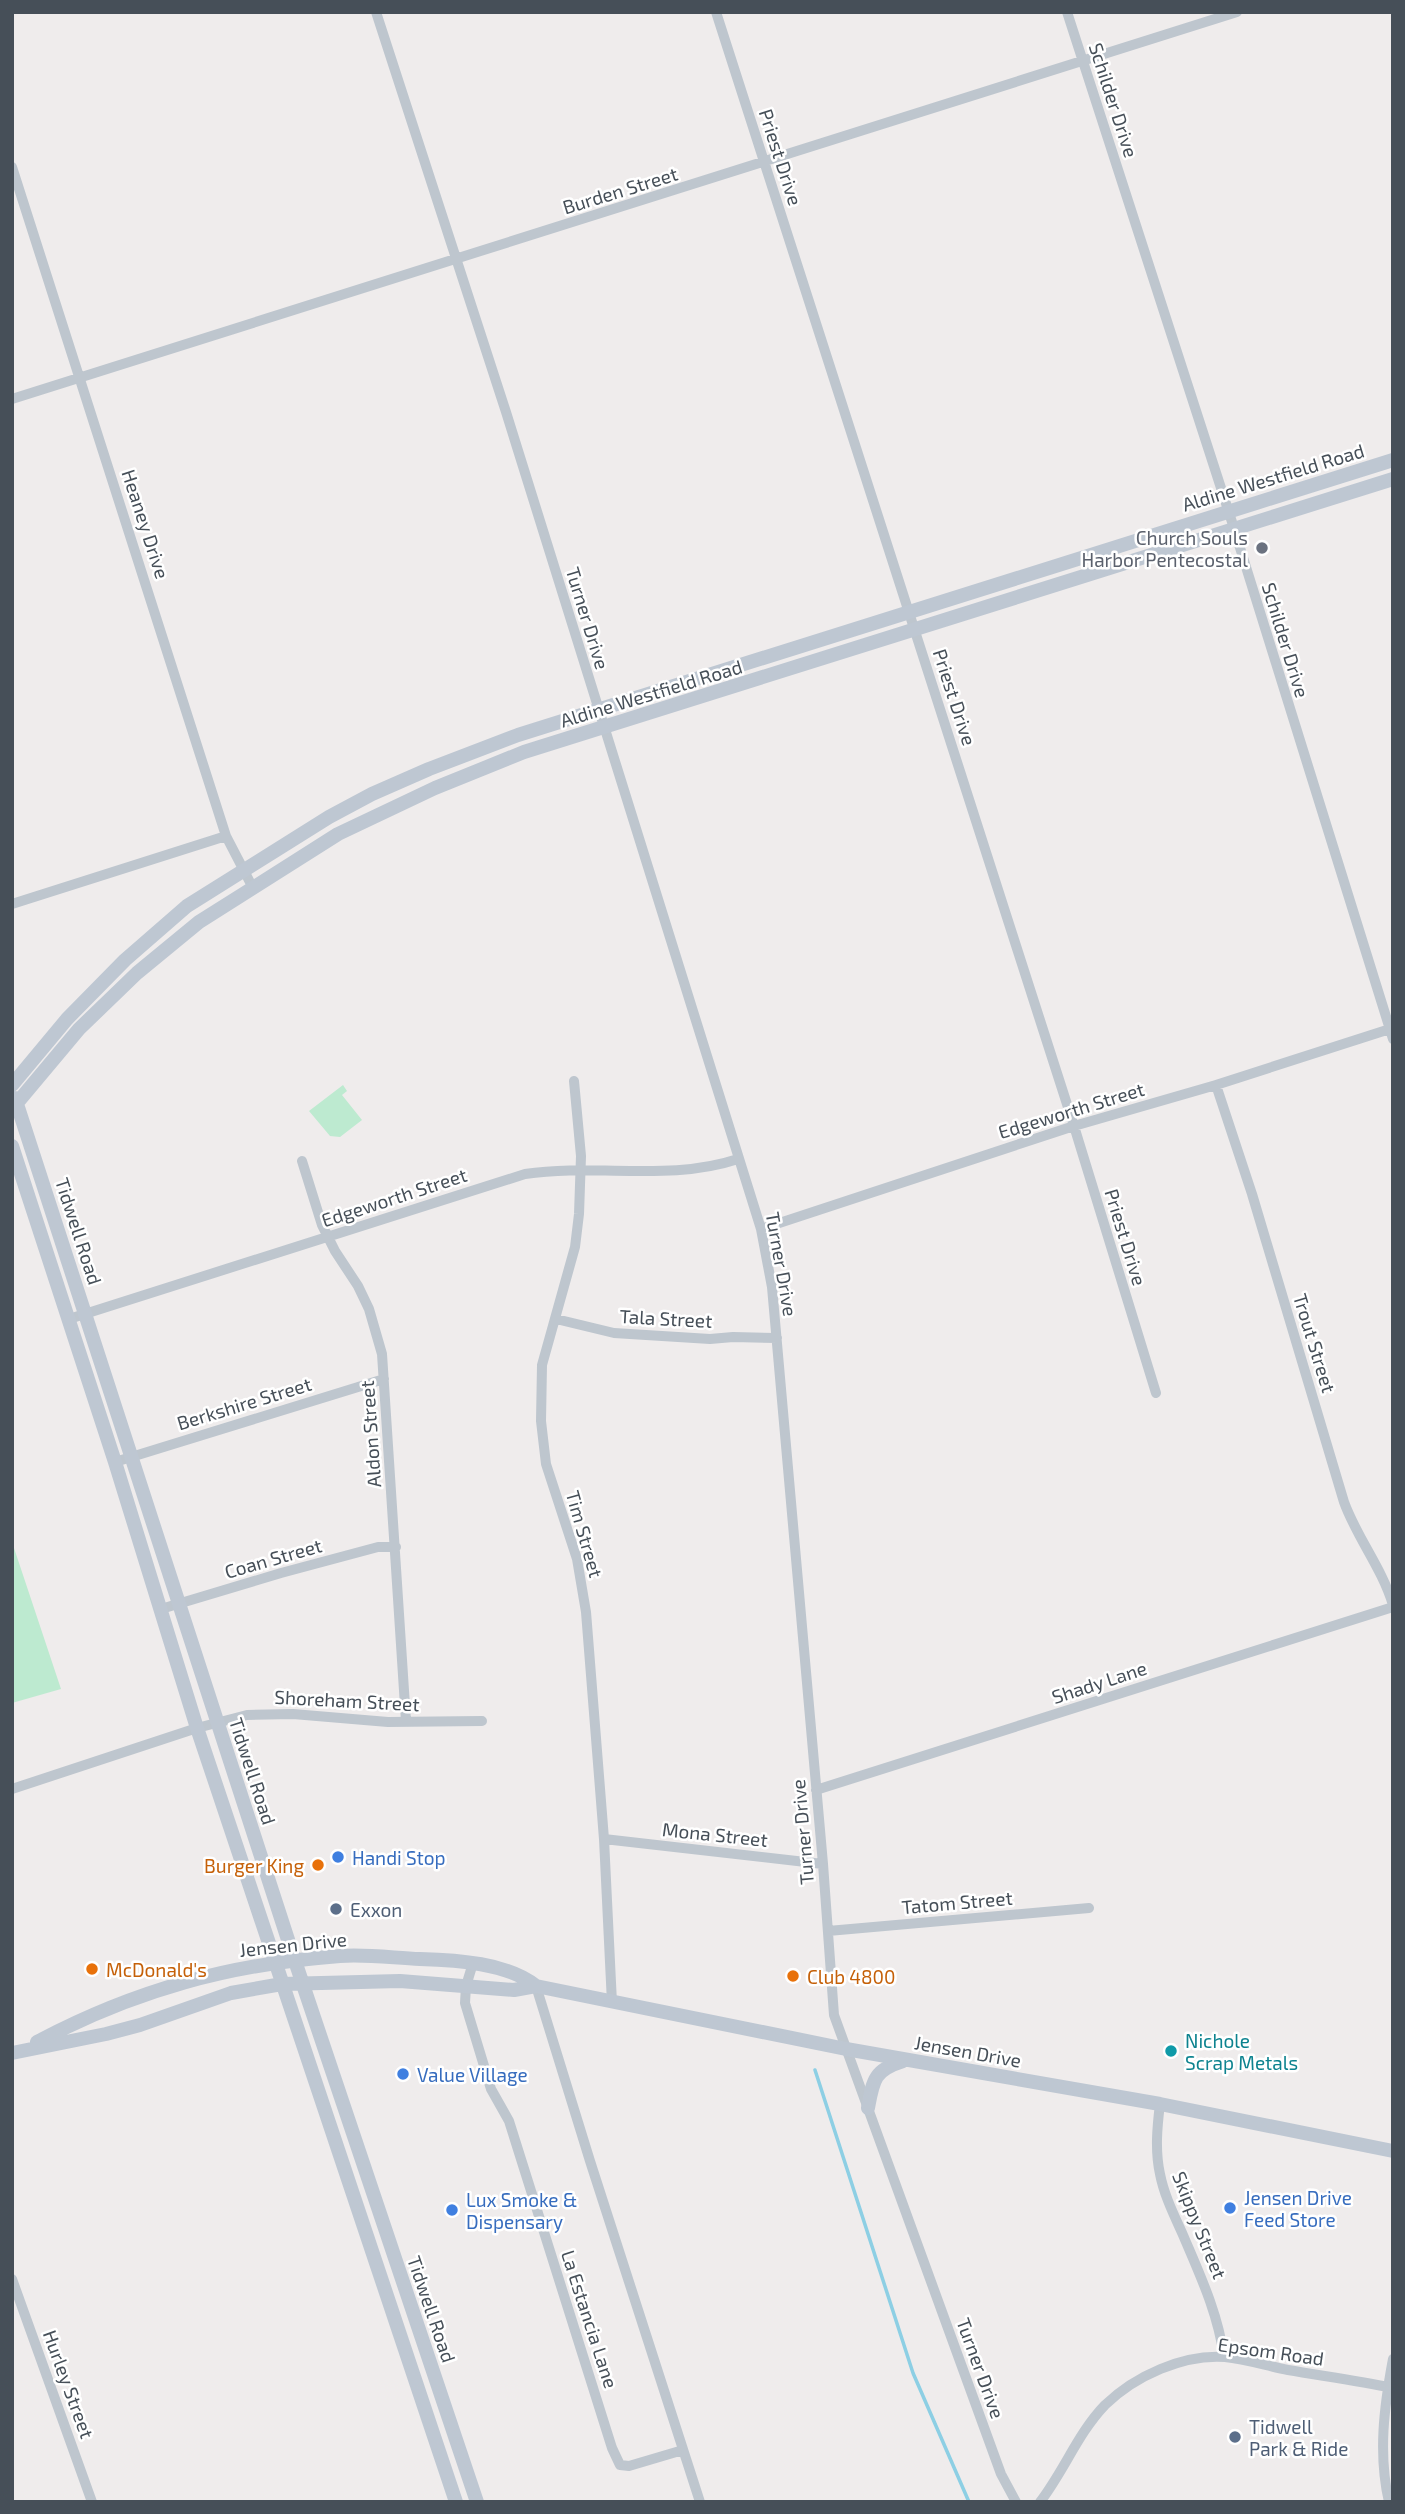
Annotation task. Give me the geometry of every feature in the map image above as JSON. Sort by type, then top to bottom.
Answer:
[{"type":"main road","name":"Aldine Westfield Road","points":[[13,1097],[67,1019],[125,960],[187,906],[329,817],[403,780],[518,735],[1393,460]]},
{"type":"main road","name":"Aldine Westfield Road","points":[[13,1097],[137,973],[198,923],[338,834],[401,803],[524,752],[1393,479]]},
{"type":"main road","points":[[1071,561],[1076,579]]},
{"type":"main road","points":[[758,661],[764,678]]},
{"type":"main road","points":[[125,960],[137,973]]},
{"type":"main road","name":"Tidwell Road","points":[[13,1097],[86,1313],[302,1983],[477,2502]]},
{"type":"main road","name":"Tidwell Road","points":[[12,1146],[115,1462],[197,1727],[456,2502]]},
{"type":"main road","name":"Jensen Drive","points":[[17,2052],[86,2016],[135,1997],[220,1972],[275,1962],[343,1956],[464,1961],[525,1977],[536,1986]]},
{"type":"main road","name":"Jensen Drive","points":[[17,2052],[106,2034],[231,1993],[282,1984],[400,1982],[514,1990],[536,1986],[846,2049],[1160,2104],[1393,2151]]},
{"type":"main road","points":[[868,2108],[872,2086],[878,2074],[886,2067],[907,2060]]},
{"type":"main road","points":[[323,2104],[341,2097]]},
{"type":"main road","points":[[351,2188],[369,2181]]},
{"type":"main road","points":[[389,2302],[407,2295]]},
{"type":"main road","points":[[430,2424],[449,2418]]},
{"type":"street","name":"Turner Drive","points":[[376,12],[457,260],[761,1229],[772,1287],[834,2014],[1001,2474],[1016,2502]]},
{"type":"street","name":"Priest Drive","points":[[716,12],[1074,1126],[1156,1393]]},
{"type":"street","name":"Schilder Drive","points":[[1067,12],[1392,1032]]},
{"type":"street","name":"Burden Street","points":[[12,399],[1237,12]]},
{"type":"street","name":"Heaney Drive","points":[[12,167],[226,836],[253,888]]},
{"type":"street","points":[[12,904],[226,836]]},
{"type":"street","name":"Edgeworth Street","points":[[761,1229],[1074,1126],[1392,1032]]},
{"type":"street","name":"Tim Street","points":[[573,1081],[581,1170],[575,1247],[542,1365],[541,1421],[546,1464],[574,1549],[583,1591],[604,1839],[612,2003]]},
{"type":"street","name":"Trout Street","points":[[1216,1085],[1252,1194],[1350,1520],[1384,1580],[1393,1606]]},
{"type":"street","name":"Edgeworth Street","points":[[69,1319],[525,1174],[558,1170],[626,1172],[687,1169],[714,1166],[738,1159]]},
{"type":"street","name":"Aldon Street","points":[[302,1161],[328,1237],[369,1309],[377,1329],[384,1379],[406,1721]]},
{"type":"street","name":"Tala Street","points":[[556,1319],[614,1333],[710,1339],[776,1338]]},
{"type":"street","name":"Berkshire Street","points":[[115,1462],[384,1379]]},
{"type":"street","name":"Coan Street","points":[[161,1609],[378,1547],[396,1547]]},
{"type":"street","name":"Shady Lane","points":[[816,1790],[1393,1606]]},
{"type":"street","name":"Shoreham Street","points":[[12,1789],[197,1727],[264,1713],[388,1722],[482,1721]]},
{"type":"street","name":"Mona Street","points":[[604,1839],[823,1864]]},
{"type":"street","name":"Tatom Street","points":[[828,1931],[1089,1909]]},
{"type":"street","name":"La Estancia Lane","points":[[473,1963],[466,1986],[465,2003],[491,2089],[509,2121],[616,2456],[620,2465],[629,2466],[683,2450]]},
{"type":"street","points":[[536,1986],[700,2502]]},
{"type":"street","name":"Skippy Street","points":[[1160,2104],[1157,2154],[1160,2176],[1166,2197],[1210,2298],[1221,2335],[1224,2357]]},
{"type":"street","name":"Hurley Street","points":[[12,2279],[92,2502]]},
{"type":"street","name":"Epsom Road","points":[[1040,2502],[1053,2486],[1088,2426],[1105,2405],[1127,2386],[1151,2372],[1175,2364],[1224,2357],[1390,2387]]},
{"type":"street","points":[[1389,2502],[1382,2445],[1393,2359]]},
{"type":"green space","points":[[343,1085],[347,1091],[342,1095],[362,1120],[340,1137],[330,1136],[309,1111]]},
{"type":"green space","points":[[12,1542],[61,1689],[12,1703]]},
{"type":"waterway","points":[[815,2070],[913,2373],[969,2502]]},
{"type":"place","name":"Church Souls Harbor Pentecostal","points":[[1262,548]]},
{"type":"place","name":"Handi Stop","points":[[338,1857]]},
{"type":"place","name":"Burger King","points":[[318,1865]]},
{"type":"place","name":"Exxon","points":[[336,1909]]},
{"type":"place","name":"McDonald's","points":[[92,1969]]},
{"type":"place","name":"Club 4800","points":[[793,1976]]},
{"type":"place","name":"Nichole Scrap Metals","points":[[1171,2051]]},
{"type":"place","name":"Value Village","points":[[403,2074]]},
{"type":"place","name":"Jensen Drive Feed Store","points":[[1230,2208]]},
{"type":"place","name":"Lux Smoke & Dispensary","points":[[452,2210]]},
{"type":"place","name":"Tidwell Park & Ride","points":[[1235,2437]]}]
